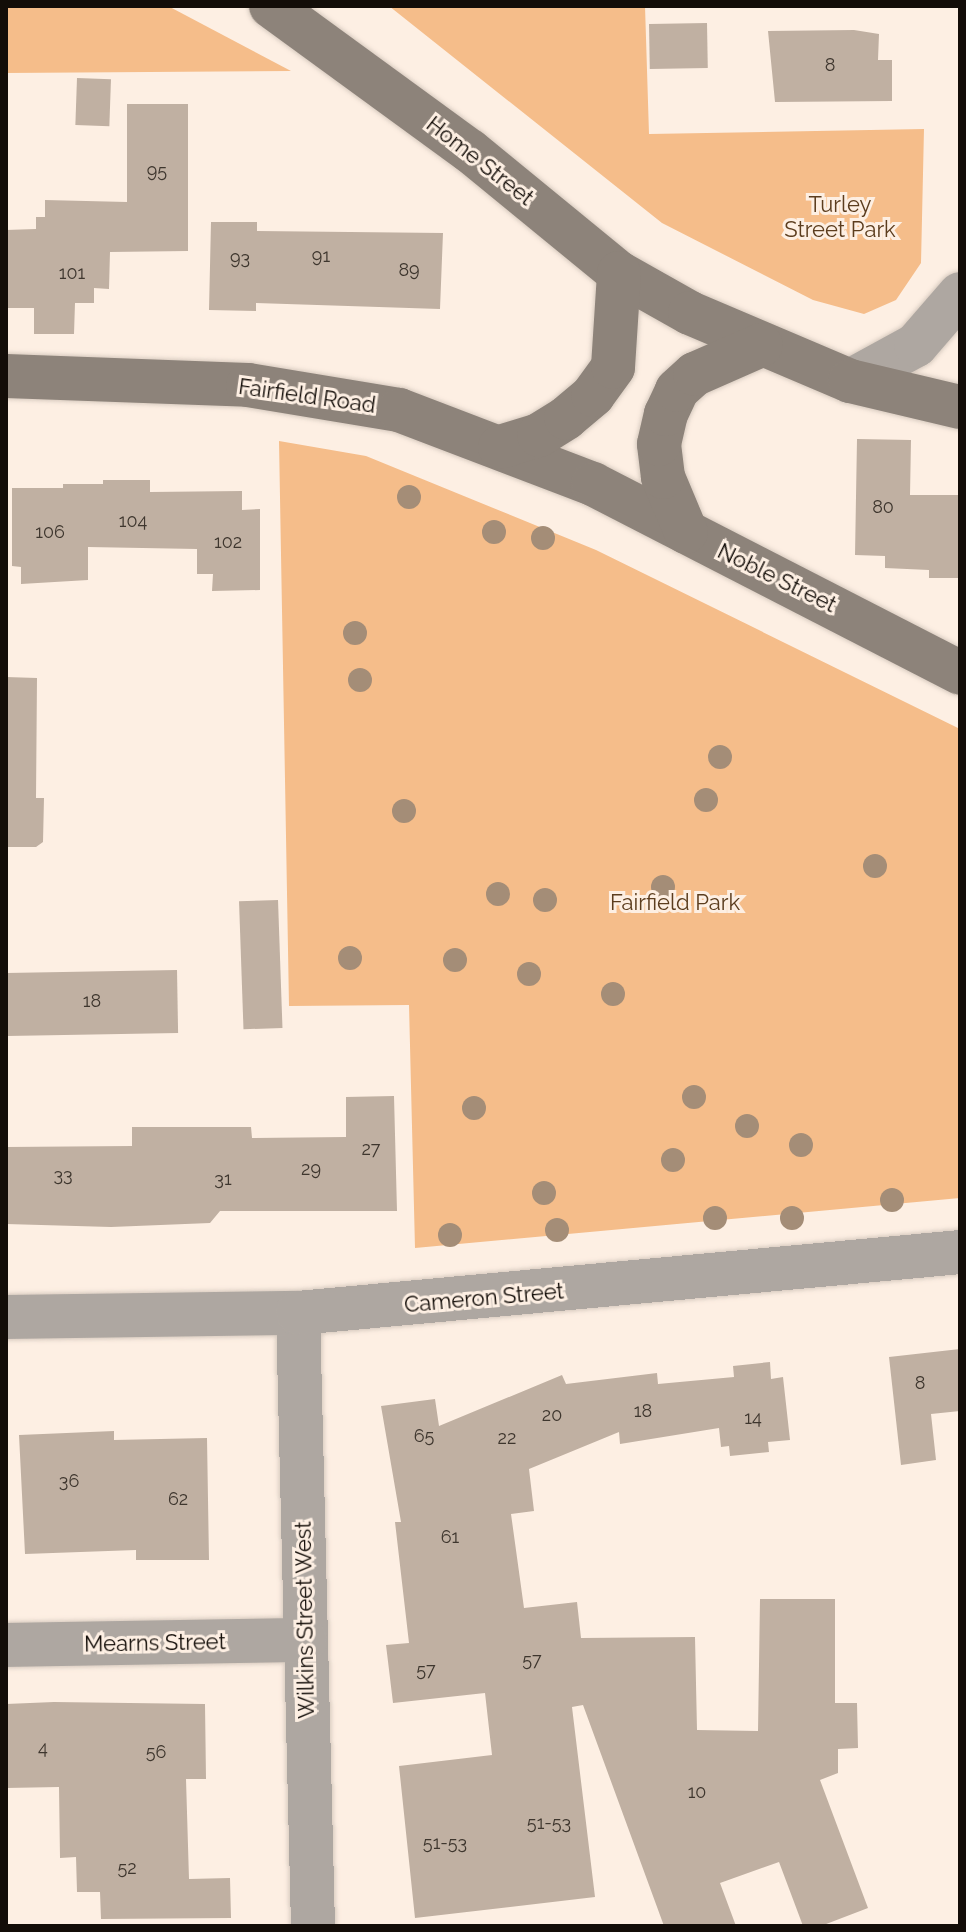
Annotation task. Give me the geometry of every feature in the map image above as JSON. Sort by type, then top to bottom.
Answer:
[{"type":"main road","name":"Home Street","points":[[271,6],[458,142],[619,273],[690,313],[761,345]]},
{"type":"main road","points":[[500,447],[539,435],[566,418],[593,395],[613,367],[619,273]]},
{"type":"main road","points":[[686,532],[663,477],[659,444],[666,414],[677,390],[695,374],[761,345],[850,381],[960,407]]},
{"type":"main road","name":"Fairfield Road","points":[[6,376],[248,385],[399,410],[593,484]]},
{"type":"main road","name":"Noble Street","points":[[593,484],[960,673]]},
{"type":"street","points":[[850,381],[916,345],[960,294]]},
{"type":"street","name":"Cameron Street","points":[[6,1317],[298,1313],[960,1252]]},
{"type":"street","name":"Wilkins Street West","points":[[298,1313],[313,1926]]},
{"type":"street","name":"Mearns Street","points":[[6,1645],[305,1640]]},
{"type":"green space","points":[[6,6],[168,6],[291,71],[6,73]]},
{"type":"green space","name":"Turley Street Park","points":[[389,6],[645,6],[649,134],[924,129],[921,263],[896,300],[864,314],[813,300],[662,223]]},
{"type":"green space","name":"Fairfield Park","points":[[279,441],[366,456],[596,550],[960,729],[960,1198],[415,1248],[409,1005],[289,1006]]},
{"type":"building","points":[[707,23],[708,68],[650,69],[649,24]]},
{"type":"building","points":[[854,30],[879,34],[878,60],[892,60],[892,101],[775,102],[768,31]]},
{"type":"building","points":[[77,78],[111,79],[109,126],[75,125]]},
{"type":"building","points":[[127,104],[188,104],[188,251],[110,252],[109,289],[94,288],[94,303],[75,303],[74,334],[34,334],[34,308],[6,308],[6,230],[36,229],[36,217],[45,217],[45,200],[127,202]]},
{"type":"building","points":[[211,222],[257,222],[257,231],[443,233],[440,309],[256,303],[256,311],[209,310]]},
{"type":"building","points":[[857,439],[911,440],[910,495],[960,495],[960,578],[929,578],[929,570],[885,568],[885,556],[855,555]]},
{"type":"building","points":[[103,480],[150,480],[150,492],[242,491],[242,510],[260,509],[260,590],[212,591],[213,574],[197,574],[197,549],[88,547],[88,580],[21,584],[21,567],[12,566],[12,488],[63,488],[63,484],[103,484]]},
{"type":"building","points":[[6,677],[37,678],[36,798],[44,798],[43,842],[36,847],[6,847]]},
{"type":"building","points":[[278,900],[282,1028],[243,1029],[239,901]]},
{"type":"building","points":[[177,970],[178,1033],[7,1036],[6,973]]},
{"type":"building","points":[[394,1096],[397,1211],[220,1211],[210,1223],[111,1227],[6,1224],[6,1147],[132,1146],[132,1127],[251,1127],[252,1138],[346,1137],[346,1097]]},
{"type":"building","points":[[960,1349],[960,1411],[931,1414],[936,1460],[901,1465],[889,1357]]},
{"type":"building","points":[[770,1362],[771,1379],[783,1377],[790,1440],[768,1442],[769,1452],[730,1456],[729,1446],[721,1447],[719,1428],[620,1444],[619,1432],[529,1469],[534,1511],[511,1514],[524,1608],[577,1602],[581,1638],[695,1637],[697,1730],[758,1731],[760,1599],[835,1599],[835,1703],[857,1703],[858,1748],[838,1749],[838,1773],[820,1780],[868,1908],[821,1926],[803,1926],[779,1862],[720,1883],[736,1926],[664,1926],[583,1705],[572,1707],[595,1897],[415,1918],[399,1766],[492,1755],[485,1693],[393,1703],[386,1645],[409,1643],[395,1522],[401,1522],[381,1406],[435,1399],[439,1426],[562,1375],[566,1384],[657,1373],[658,1384],[734,1377],[733,1366]]},
{"type":"building","points":[[114,1431],[114,1440],[207,1438],[209,1560],[136,1560],[136,1550],[25,1554],[19,1435]]},
{"type":"building","points":[[6,1704],[205,1704],[206,1779],[186,1779],[189,1879],[230,1878],[231,1918],[101,1919],[100,1892],[77,1892],[76,1857],[60,1858],[59,1787],[6,1788]]}]
